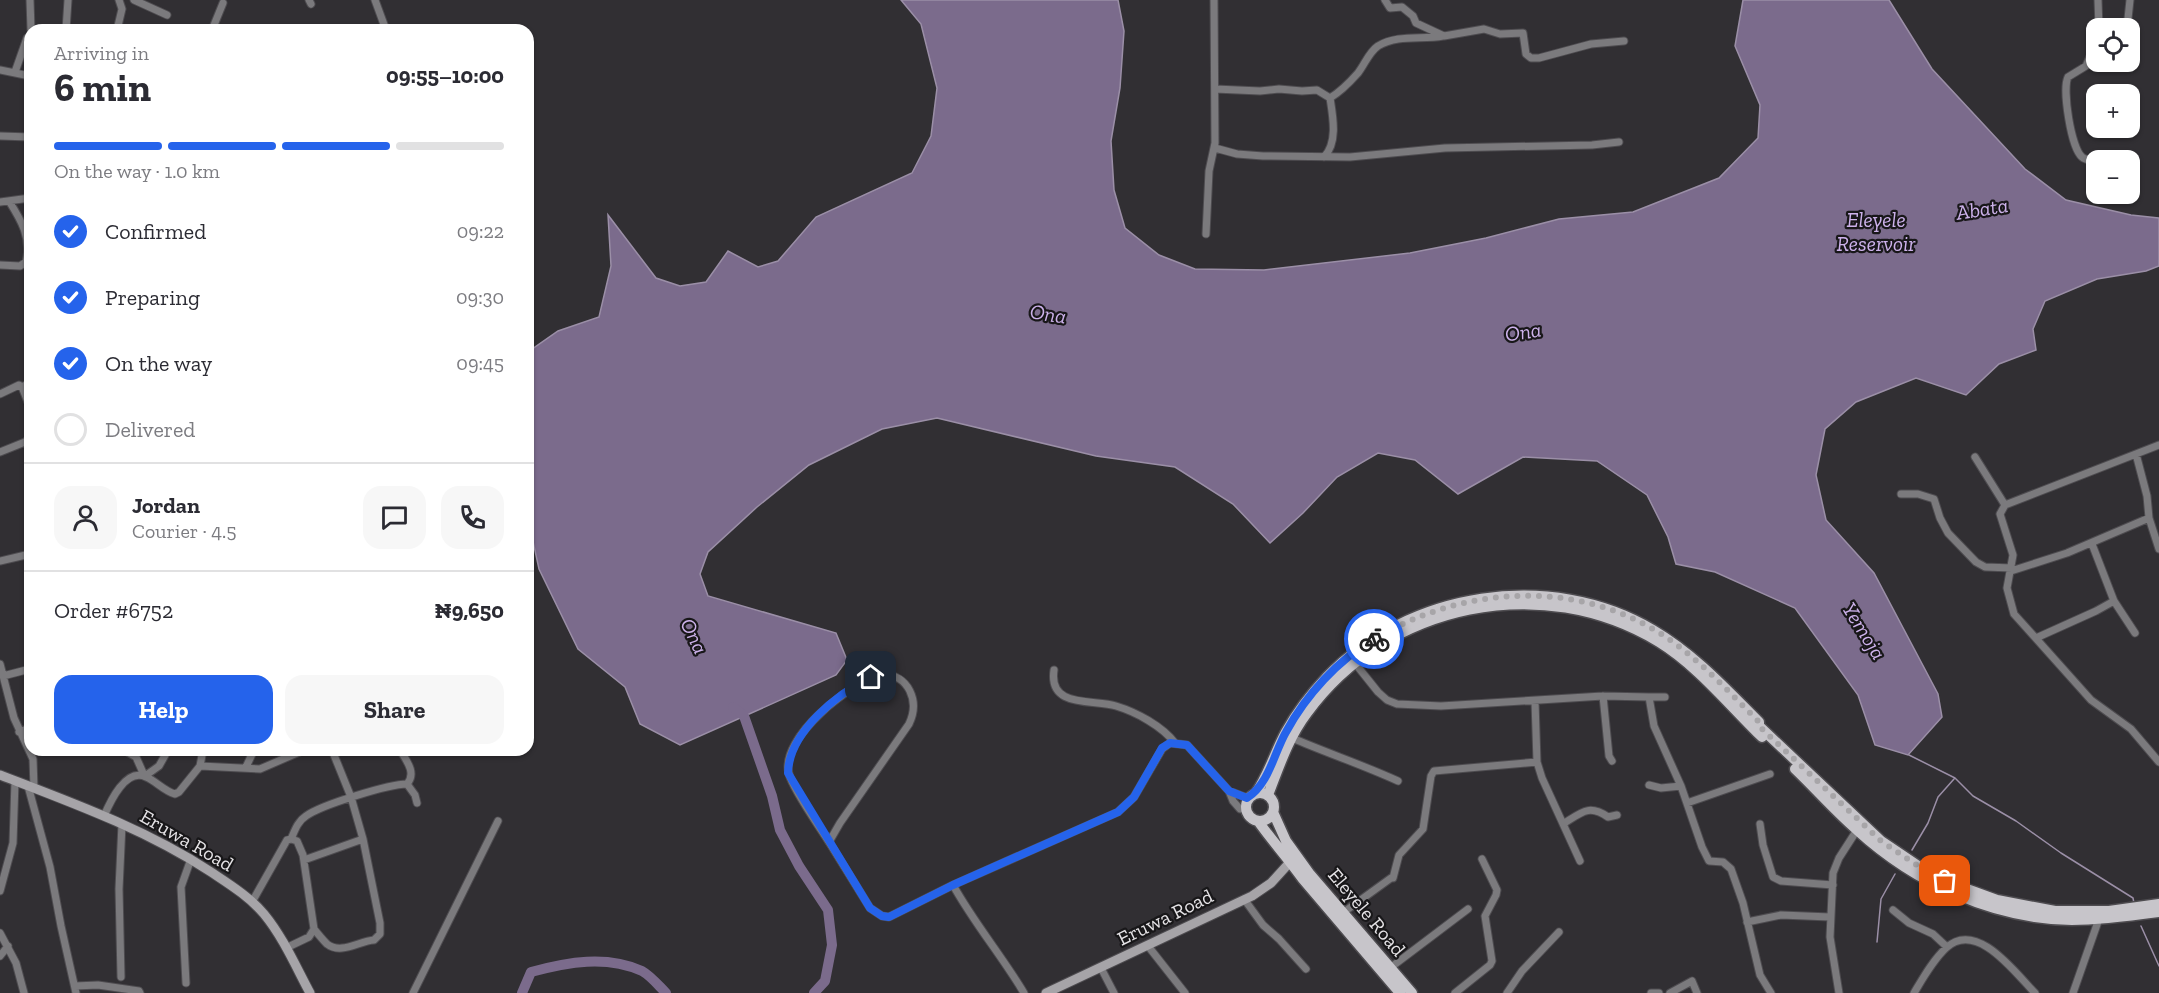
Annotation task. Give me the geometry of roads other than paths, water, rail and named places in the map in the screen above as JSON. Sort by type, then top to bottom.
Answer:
[{"type":"main road","points":[[1293,858],[1276,848],[1258,821],[1249,817],[1245,807],[1270,767],[1300,710],[1328,676],[1368,642],[1411,619],[1458,603],[1514,596],[1557,598],[1596,606],[1619,614],[1653,629],[1680,647],[1710,673],[1759,722],[1759,726],[1862,825],[1890,848],[1927,872],[1965,889],[2015,905],[2100,915],[2159,912]]},
{"type":"main road","points":[[1268,795],[1281,759],[1292,738],[1320,696],[1354,662],[1396,634],[1461,610],[1482,606],[1530,604],[1558,606],[1595,614],[1640,632],[1675,653],[1857,831],[1923,878],[1964,898],[2014,913],[2071,920],[2159,904]]},
{"type":"main road","name":"Eruwa Road","points":[[0,775],[104,816],[167,845],[191,859],[252,902],[264,915],[286,948],[310,993]]},
{"type":"main road","points":[[1254,794],[1268,795],[1274,802],[1274,812],[1293,858]]},
{"type":"main road","points":[[1258,821],[1269,818],[1274,812]]},
{"type":"main road","name":"Eruwa Road","points":[[1046,993],[1244,899],[1271,884],[1293,858]]},
{"type":"main road","name":"Eleyele Road","points":[[1293,858],[1344,912],[1349,925]]},
{"type":"main road","name":"Eleyele Road","points":[[1293,858],[1302,878],[1367,946],[1400,993]]},
{"type":"main road","name":"Eleyele Road","points":[[1367,946],[1412,993]]},
{"type":"street","points":[[30,0],[30,24]]},
{"type":"street","points":[[66,24],[68,0]]},
{"type":"street","points":[[118,24],[122,9],[119,0]]},
{"type":"street","points":[[134,0],[167,15]]},
{"type":"street","points":[[375,0],[384,24]]},
{"type":"street","points":[[1206,234],[1209,171],[1215,148],[1214,0]]},
{"type":"street","points":[[1385,0],[1390,8],[1402,7],[1413,16],[1416,23],[1444,36]]},
{"type":"street","points":[[2098,0],[2099,18]]},
{"type":"street","points":[[2128,18],[2130,0]]},
{"type":"street","points":[[215,24],[224,3]]},
{"type":"street","points":[[1330,98],[1360,71],[1377,47],[1397,39],[1430,39],[1484,29],[1500,34],[1523,33],[1527,56],[1539,58],[1591,44],[1624,41]]},
{"type":"street","points":[[15,72],[24,46]]},
{"type":"street","points":[[2086,66],[2068,77],[2065,86],[2076,150],[2086,159]]},
{"type":"street","points":[[0,70],[24,74]]},
{"type":"street","points":[[1215,89],[1260,91],[1279,89],[1302,92],[1317,90],[1330,98]]},
{"type":"street","points":[[1324,157],[1330,151],[1332,142],[1333,120],[1330,98]]},
{"type":"street","points":[[0,136],[24,137]]},
{"type":"street","points":[[1215,148],[1237,154],[1263,156],[1350,158],[1445,148],[1592,145],[1619,142]]},
{"type":"street","points":[[0,202],[24,199]]},
{"type":"street","points":[[9,201],[24,227]]},
{"type":"street","points":[[0,265],[20,266],[24,263]]},
{"type":"street","points":[[0,394],[19,385],[24,392]]},
{"type":"street","points":[[0,452],[24,442]]},
{"type":"street","points":[[2159,445],[2005,505],[2000,514],[2012,552],[2012,569],[2007,588],[2014,614],[2091,700],[2131,729],[2159,762]]},
{"type":"street","points":[[2136,454],[2147,496],[2149,518],[2159,549]]},
{"type":"street","points":[[1976,457],[2005,505]]},
{"type":"street","points":[[1901,494],[1918,494],[1934,499],[1948,533],[1976,562],[1985,567],[2012,569],[2092,544],[2149,518]]},
{"type":"street","points":[[2092,544],[2114,601],[2135,633]]},
{"type":"street","points":[[0,561],[24,555]]},
{"type":"street","points":[[2036,638],[2114,601]]},
{"type":"street","points":[[1354,662],[1378,692],[1397,704],[1441,706],[1603,696],[1665,697]]},
{"type":"street","points":[[0,664],[1,675],[24,742]]},
{"type":"street","points":[[1,675],[24,670]]},
{"type":"street","points":[[1054,670],[1055,686],[1067,697],[1082,702],[1116,706],[1140,717],[1170,736],[1175,743]]},
{"type":"street","points":[[829,842],[914,714],[914,699],[907,687],[891,674],[882,674],[861,682],[816,716],[801,734],[792,752],[788,773],[829,842],[870,908],[882,916],[889,917],[953,885],[1118,812],[1134,797],[1162,748],[1170,743],[1187,745],[1229,791],[1240,809],[1245,807]]},
{"type":"street","points":[[1603,696],[1609,756],[1612,761]]},
{"type":"street","points":[[1648,697],[1654,726],[1681,786],[1702,847],[1709,861],[1723,862],[1731,869],[1740,894],[1760,975],[1771,993]]},
{"type":"street","points":[[1534,701],[1537,762],[1580,861]]},
{"type":"street","points":[[19,732],[24,730]]},
{"type":"street","points":[[1292,738],[1367,766],[1398,781]]},
{"type":"street","points":[[31,756],[31,787],[76,989],[98,985],[140,991],[140,993]]},
{"type":"street","points":[[133,756],[138,759],[145,776]]},
{"type":"street","points":[[145,776],[159,766],[165,756]]},
{"type":"street","points":[[104,816],[114,793],[136,775],[145,776],[175,794],[179,792],[200,766],[202,756]]},
{"type":"street","points":[[246,767],[251,756]]},
{"type":"street","points":[[200,766],[260,769],[290,756]]},
{"type":"street","points":[[291,839],[297,841],[304,860],[314,929],[328,945],[344,949],[378,937],[380,922],[363,839],[351,797],[334,756]]},
{"type":"street","points":[[404,756],[409,765],[411,777],[407,783]]},
{"type":"street","points":[[1344,912],[1393,878],[1399,855],[1424,829],[1431,776],[1434,771],[1537,762]]},
{"type":"street","points":[[1687,803],[1770,774]]},
{"type":"street","points":[[0,891],[14,828],[15,781]]},
{"type":"street","points":[[252,902],[287,840],[291,839],[300,820],[307,814],[351,797],[407,783]]},
{"type":"street","points":[[407,783],[417,803]]},
{"type":"street","points":[[1649,785],[1661,789],[1681,786]]},
{"type":"street","points":[[1229,791],[1247,798],[1254,794]]},
{"type":"street","points":[[1563,824],[1589,809],[1596,810],[1608,818],[1617,815]]},
{"type":"street","points":[[413,993],[498,821]]},
{"type":"street","points":[[121,977],[119,889],[122,824]]},
{"type":"street","points":[[1760,824],[1763,845],[1773,877],[1780,881],[1833,885]]},
{"type":"street","points":[[1839,993],[1832,959],[1830,917],[1833,873],[1839,858],[1857,831]]},
{"type":"street","points":[[304,860],[363,839]]},
{"type":"street","points":[[186,983],[181,887],[191,859]]},
{"type":"street","points":[[1455,993],[1492,961],[1485,916],[1497,890],[1482,859]]},
{"type":"street","points":[[953,885],[1024,993]]},
{"type":"street","points":[[1244,899],[1263,925],[1306,969]]},
{"type":"street","points":[[1390,968],[1468,909]]},
{"type":"street","points":[[1893,910],[1909,923],[1933,934],[1947,947]]},
{"type":"street","points":[[1747,922],[1781,915],[1830,917]]},
{"type":"street","points":[[2073,993],[2100,915]]},
{"type":"street","points":[[286,948],[309,937],[314,929]]},
{"type":"street","points":[[1517,993],[1508,990],[1522,971],[1559,932]]},
{"type":"street","points":[[0,933],[16,963],[24,993]]},
{"type":"street","points":[[1914,993],[1928,970],[1947,947],[1959,941],[1968,940],[1980,942],[1996,953],[2035,993]]},
{"type":"street","points":[[0,956],[8,946]]},
{"type":"street","points":[[1149,946],[1185,993]]},
{"type":"street","points":[[1101,968],[1114,993]]},
{"type":"street","points":[[1670,993],[1692,981],[1697,993]]},
{"type":"street","points":[[1651,993],[1659,993]]},
{"type":"water","name":"Eleyele Reservoir","points":[[901,0],[1118,0],[1124,31],[1120,88],[1111,141],[1114,190],[1125,228],[1159,255],[1195,269],[1264,270],[1410,253],[1486,238],[1559,219],[1633,212],[1719,178],[1758,138],[1760,105],[1735,46],[1743,0],[1889,0],[1932,69],[2025,169],[2066,200],[2131,215],[2159,218],[2159,266],[2146,271],[2097,279],[2045,301],[2033,329],[2036,350],[1999,364],[1966,395],[1916,378],[1856,402],[1825,429],[1816,475],[1826,520],[1874,573],[1938,694],[1942,717],[1908,755],[1875,745],[1858,695],[1795,608],[1715,572],[1676,564],[1668,537],[1647,495],[1597,461],[1523,457],[1458,494],[1415,460],[1378,453],[1337,477],[1270,543],[1233,504],[1175,467],[1096,456],[937,418],[882,429],[809,465],[757,507],[708,552],[700,574],[708,596],[836,633],[847,660],[836,675],[680,745],[640,724],[625,687],[578,649],[539,569],[534,546],[534,348],[558,331],[599,317],[611,266],[608,215],[656,278],[680,286],[706,282],[728,251],[758,267],[778,261],[816,217],[912,173],[931,136],[937,88],[921,24]]},
{"type":"waterway","name":"Ona","points":[[733,707],[744,716],[772,796],[780,830],[799,866],[828,910],[832,945],[825,981],[814,993]]},
{"type":"waterway","name":"Yemoja","points":[[1909,755],[1955,778],[1973,796],[2016,821],[2061,853],[2133,898],[2134,903]]},
{"type":"waterway","points":[[1912,850],[1928,823],[1938,797],[1954,779]]},
{"type":"waterway","points":[[1877,942],[1881,899],[1895,874]]},
{"type":"waterway","name":"Yemoja","points":[[2141,926],[2159,966]]},
{"type":"waterway","name":"Ona","points":[[522,993],[531,972],[559,965],[587,962],[615,963],[642,971],[666,993]]},
{"type":"water label","name":"Abata","points":[[1982,209]]}]
